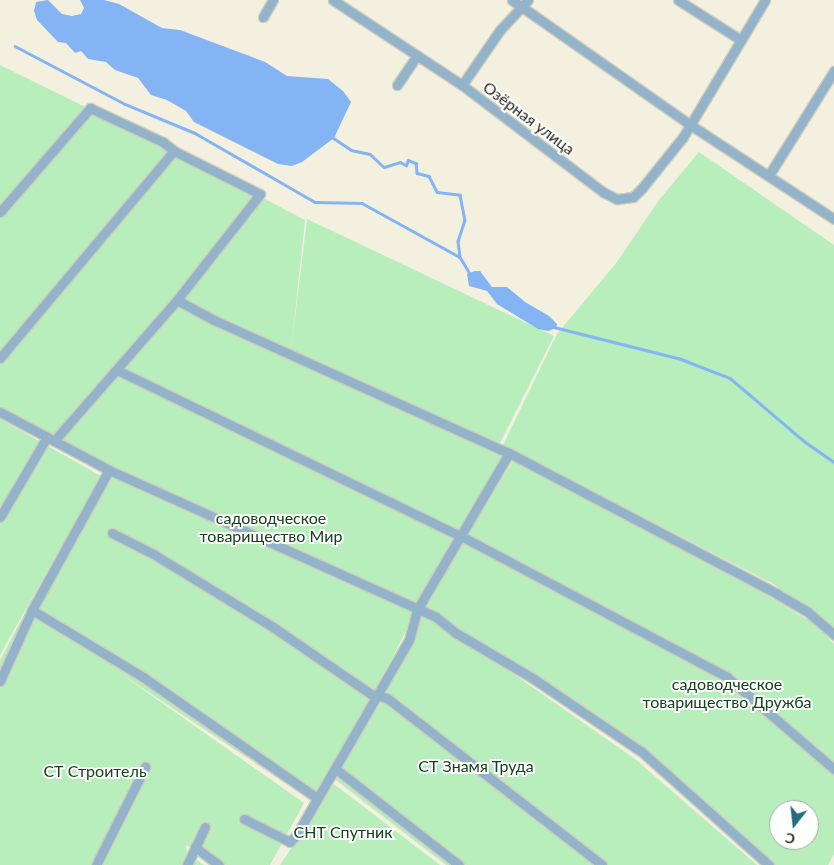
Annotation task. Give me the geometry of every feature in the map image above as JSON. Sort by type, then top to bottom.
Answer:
[{"type":"street","points":[[263,16],[273,0]]},
{"type":"street","name":"Озёрная улица","points":[[333,0],[462,85],[596,186],[617,199],[633,197],[683,137],[689,124],[765,0]]},
{"type":"street","points":[[512,0],[525,3],[689,124],[834,219]]},
{"type":"street","points":[[678,0],[741,40]]},
{"type":"street","points":[[462,85],[500,30],[525,3]]},
{"type":"street","points":[[397,85],[417,55]]},
{"type":"street","points":[[769,175],[834,71]]},
{"type":"street","points":[[0,212],[90,108],[163,142],[174,151],[260,194],[177,300],[163,312],[117,370],[50,439],[0,517]]},
{"type":"street","points":[[0,358],[174,151]]},
{"type":"street","points":[[177,300],[214,320],[509,453],[777,594],[808,612],[834,635]]},
{"type":"street","points":[[117,370],[461,536],[727,677],[834,768]]},
{"type":"street","points":[[0,412],[109,470],[436,617],[456,633],[534,679],[642,752],[769,865]]},
{"type":"street","points":[[244,819],[290,842],[336,769],[378,696],[409,640],[417,610],[509,453]]},
{"type":"street","points":[[0,681],[32,610],[109,470]]},
{"type":"street","points":[[112,533],[155,555],[264,622],[370,694],[387,698],[602,865]]},
{"type":"street","points":[[32,610],[143,677],[317,798]]},
{"type":"street","points":[[96,865],[145,767]]},
{"type":"street","points":[[336,769],[459,865]]},
{"type":"street","points":[[187,865],[205,828]]},
{"type":"street","points":[[195,846],[218,865]]},
{"type":"green space","points":[[0,65],[264,195],[232,232],[263,198],[305,220],[291,350],[307,219],[554,336],[500,443],[326,367],[503,454],[433,576],[394,655],[312,801],[118,672],[304,803],[270,865],[222,865],[186,845],[187,853],[204,865],[0,865],[0,660],[27,609],[34,613],[111,477],[54,439],[0,416]]},
{"type":"green space","points":[[699,152],[834,245],[834,629],[775,585],[503,445],[557,334],[617,262],[659,200]]},
{"type":"green space","points":[[0,419],[101,476],[0,655]]},
{"type":"green space","name":"садоводческое товарищество Дружба","points":[[513,461],[763,593],[815,624],[834,644],[834,854],[828,865],[772,865],[638,755],[422,607]]},
{"type":"green space","name":"СТ Знамя Труда","points":[[421,609],[635,759],[757,865],[446,865],[333,778]]},
{"type":"green space","name":"СНТ Спутник","points":[[334,784],[440,865],[280,865]]},
{"type":"water","points":[[48,0],[62,14],[72,16],[81,14],[84,8],[80,0],[104,0],[119,4],[162,28],[180,30],[265,62],[287,76],[328,79],[343,91],[351,102],[334,138],[302,162],[292,166],[278,164],[194,122],[186,111],[167,100],[151,95],[138,78],[115,70],[106,62],[88,59],[81,51],[75,53],[66,43],[58,42],[37,20],[34,11],[36,2]]},
{"type":"water","points":[[480,271],[492,287],[507,287],[525,302],[549,316],[557,324],[556,328],[548,331],[538,329],[497,304],[487,291],[469,286],[467,274]]},
{"type":"waterway","points":[[15,46],[125,104],[195,133],[315,202],[362,203],[460,257]]},
{"type":"waterway","points":[[332,137],[351,150],[370,154],[384,167],[400,162],[406,165],[408,160],[416,163],[417,173],[429,176],[437,192],[460,195],[465,220],[458,241],[460,257],[471,275]]},
{"type":"waterway","points":[[554,327],[681,359],[730,378],[804,441],[834,462]]},
{"type":"park label","name":"садоводческое товарищество Мир","points":[[271,527]]},
{"type":"park label","name":"СТ Строитель","points":[[95,771]]}]
